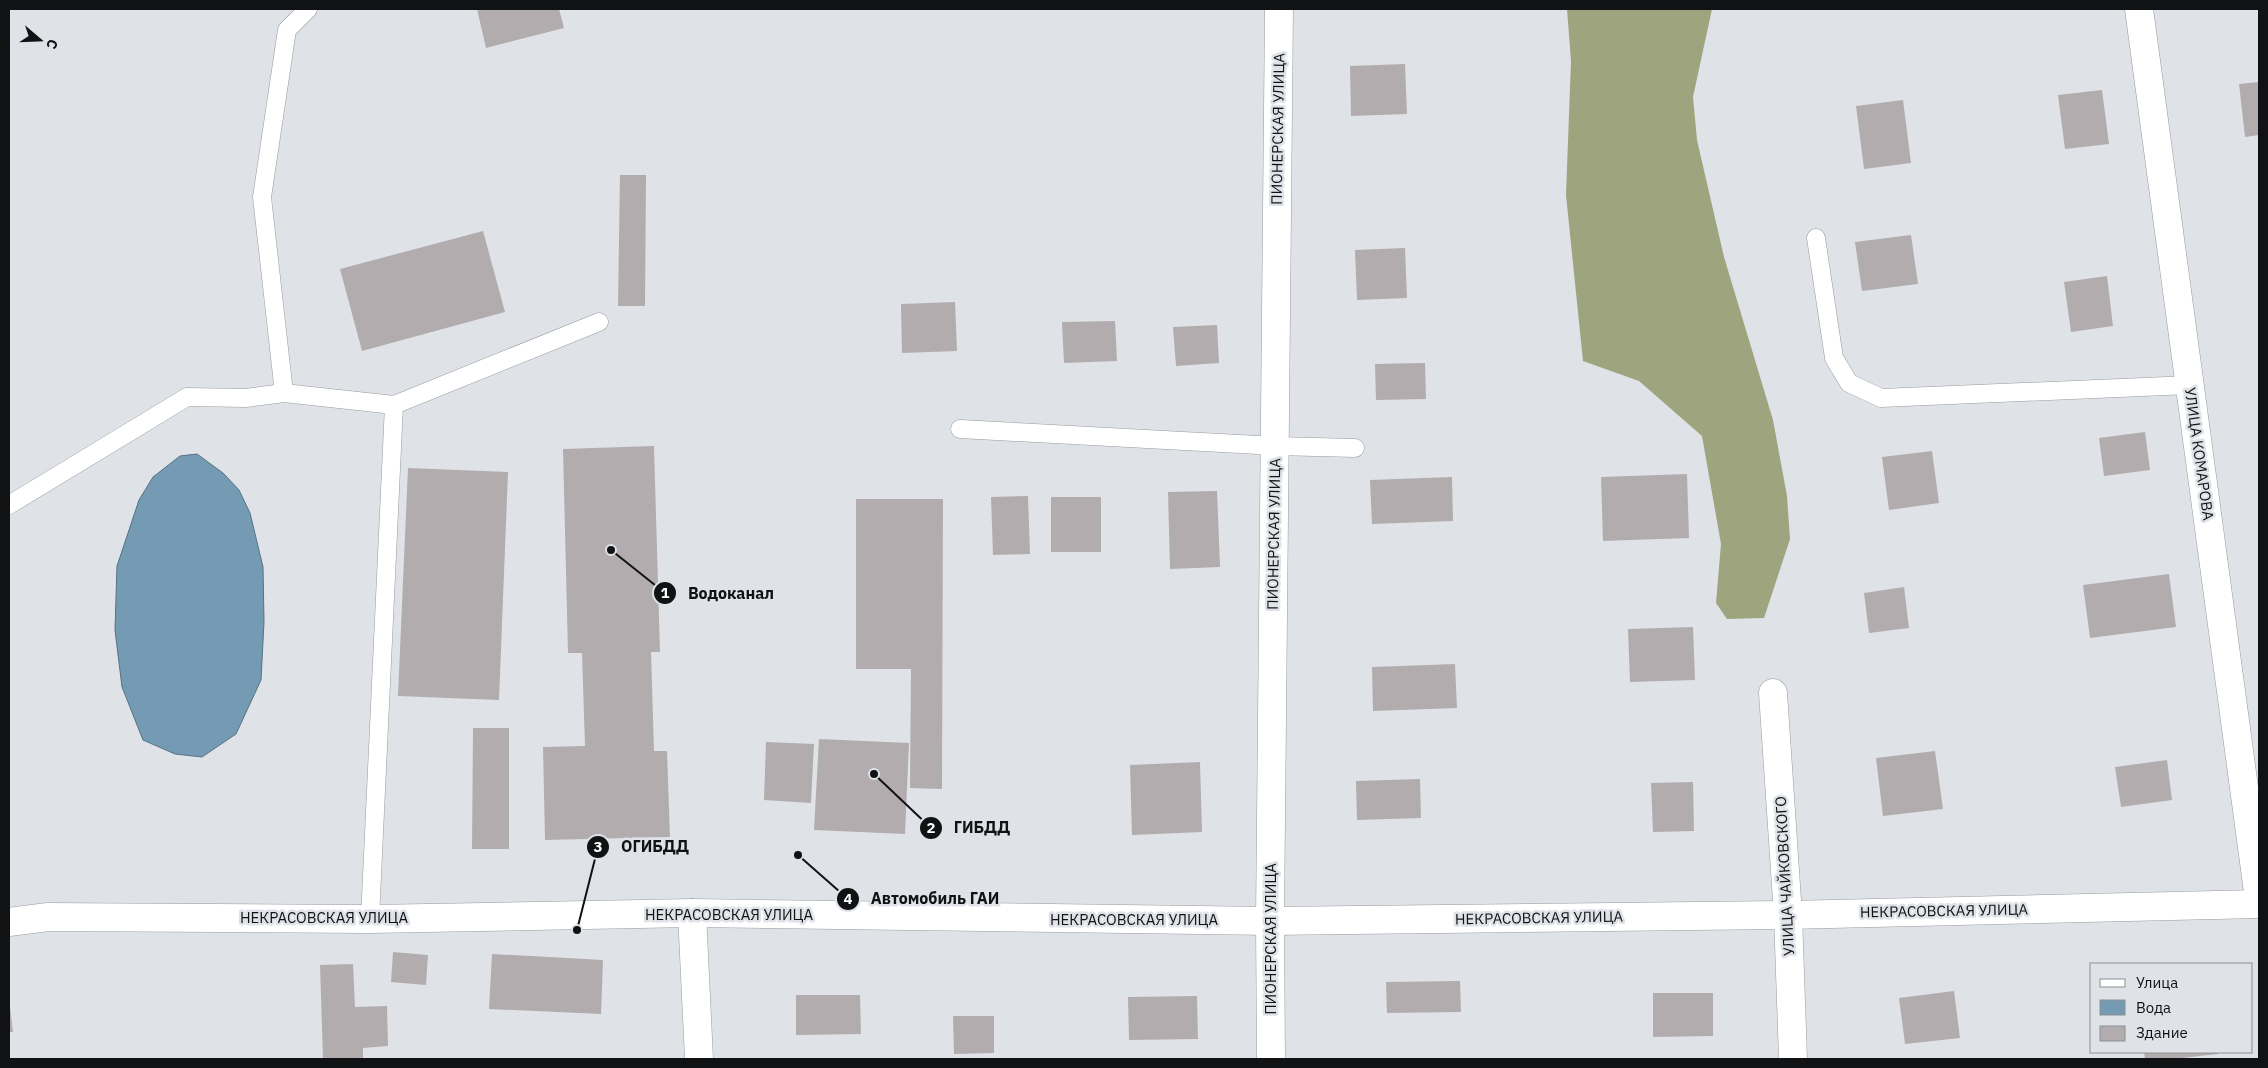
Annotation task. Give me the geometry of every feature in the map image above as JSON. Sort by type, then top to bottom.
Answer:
[{"type":"street","name":"ПИОНЕРСКАЯ УЛИЦА","points":[[1271,1059],[1270,921],[1279,9]]},
{"type":"street","name":"УЛИЦА КОМАРОВА","points":[[2140,9],[2259,900]]},
{"type":"street","name":"УЛИЦА ЧАЙКОВСКОГО","points":[[1774,693],[1788,915],[1793,1059]]},
{"type":"street","name":"НЕКРАСОВСКАЯ УЛИЦА","points":[[9,922],[48,917],[370,918],[692,914],[1270,921],[1788,915],[2259,904]]},
{"type":"street","points":[[692,914],[699,1059]]},
{"type":"lane","points":[[284,393],[262,197],[287,30],[308,9]]},
{"type":"lane","points":[[1816,238],[1834,358],[1849,383],[1881,398],[2190,385]]},
{"type":"lane","points":[[9,506],[187,397],[246,398],[284,393],[394,405],[599,322]]},
{"type":"lane","points":[[370,918],[394,405]]},
{"type":"lane","points":[[960,429],[1274,446],[1355,448]]},
{"type":"green space","points":[[1567,9],[1712,9],[1693,97],[1697,140],[1724,257],[1773,420],[1787,496],[1790,539],[1764,618],[1727,619],[1716,603],[1721,544],[1702,436],[1639,381],[1583,361],[1566,195],[1571,61]]},
{"type":"water","points":[[197,454],[223,473],[239,490],[250,513],[263,567],[264,622],[261,680],[236,734],[202,757],[175,754],[143,740],[122,687],[115,630],[117,566],[139,500],[153,477],[180,456]]},
{"type":"building","points":[[477,9],[559,9],[564,28],[486,48]]},
{"type":"building","points":[[1405,64],[1407,114],[1351,116],[1350,66]]},
{"type":"building","points":[[2259,82],[2259,135],[2245,137],[2239,84]]},
{"type":"building","points":[[2102,90],[2109,144],[2065,149],[2058,95]]},
{"type":"building","points":[[1903,100],[1911,163],[1864,169],[1856,106]]},
{"type":"building","points":[[620,175],[646,175],[645,306],[618,306]]},
{"type":"building","points":[[483,231],[505,312],[362,351],[340,269]]},
{"type":"building","points":[[1911,235],[1918,284],[1862,291],[1855,242]]},
{"type":"building","points":[[1405,248],[1407,298],[1357,300],[1355,250]]},
{"type":"building","points":[[2107,276],[2113,326],[2071,332],[2064,282]]},
{"type":"building","points":[[955,302],[957,351],[902,353],[901,304]]},
{"type":"building","points":[[1115,321],[1117,361],[1064,363],[1062,322]]},
{"type":"building","points":[[1217,325],[1219,363],[1176,366],[1173,327]]},
{"type":"building","points":[[1425,363],[1426,399],[1376,400],[1375,364]]},
{"type":"building","points":[[2145,432],[2150,470],[2104,476],[2099,438]]},
{"type":"building","points":[[654,446],[660,652],[651,652],[654,751],[667,751],[670,837],[545,840],[543,747],[585,746],[582,653],[568,653],[563,449]]},
{"type":"building","points":[[1932,451],[1939,503],[1889,510],[1882,457]]},
{"type":"building","points":[[408,468],[508,472],[499,700],[398,696]]},
{"type":"building","points":[[1687,474],[1689,538],[1603,541],[1601,477]]},
{"type":"building","points":[[1452,477],[1453,521],[1372,524],[1370,480]]},
{"type":"building","points":[[1217,491],[1220,567],[1170,569],[1168,492]]},
{"type":"building","points":[[1028,496],[1030,554],[993,555],[991,497]]},
{"type":"building","points":[[1051,497],[1101,497],[1101,552],[1051,552]]},
{"type":"building","points":[[856,499],[943,499],[942,789],[910,788],[911,669],[856,669]]},
{"type":"building","points":[[2169,574],[2176,627],[2090,638],[2083,585]]},
{"type":"building","points":[[1904,587],[1909,628],[1869,633],[1864,593]]},
{"type":"building","points":[[1693,627],[1695,680],[1630,682],[1628,629]]},
{"type":"building","points":[[1455,664],[1457,708],[1373,711],[1372,667]]},
{"type":"building","points":[[473,728],[509,728],[509,849],[472,849]]},
{"type":"building","points":[[819,739],[909,743],[905,834],[814,830]]},
{"type":"building","points":[[766,742],[814,744],[811,803],[764,800]]},
{"type":"building","points":[[1935,751],[1943,809],[1883,816],[1876,758]]},
{"type":"building","points":[[2167,760],[2172,800],[2121,807],[2115,767]]},
{"type":"building","points":[[1200,762],[1202,832],[1132,835],[1130,765]]},
{"type":"building","points":[[1420,779],[1421,818],[1357,820],[1356,781]]},
{"type":"building","points":[[1693,782],[1694,831],[1653,832],[1651,783]]},
{"type":"building","points":[[393,952],[428,955],[426,985],[391,982]]},
{"type":"building","points":[[492,954],[603,960],[601,1014],[489,1009]]},
{"type":"building","points":[[353,964],[355,1007],[387,1006],[388,1046],[363,1048],[363,1059],[323,1059],[320,965]]},
{"type":"building","points":[[1460,981],[1461,1012],[1387,1013],[1386,982]]},
{"type":"building","points":[[1954,991],[1960,1038],[1905,1044],[1899,998]]},
{"type":"building","points":[[1653,993],[1713,993],[1713,1036],[1653,1037]]},
{"type":"building","points":[[796,995],[860,995],[861,1034],[796,1035]]},
{"type":"building","points":[[1197,996],[1198,1039],[1129,1040],[1128,997]]},
{"type":"building","points":[[9,998],[13,1032],[9,1032]]},
{"type":"building","points":[[953,1016],[994,1016],[994,1053],[954,1054]]},
{"type":"building","points":[[2144,1053],[2218,1053],[2173,1059],[2145,1059]]},
{"type":"place","name":"Водоканал","points":[[611,550]]},
{"type":"place","name":"ГИБДД","points":[[874,774]]},
{"type":"place","name":"Автомобиль ГАИ","points":[[798,855]]},
{"type":"place","name":"ОГИБДД","points":[[577,930]]}]
